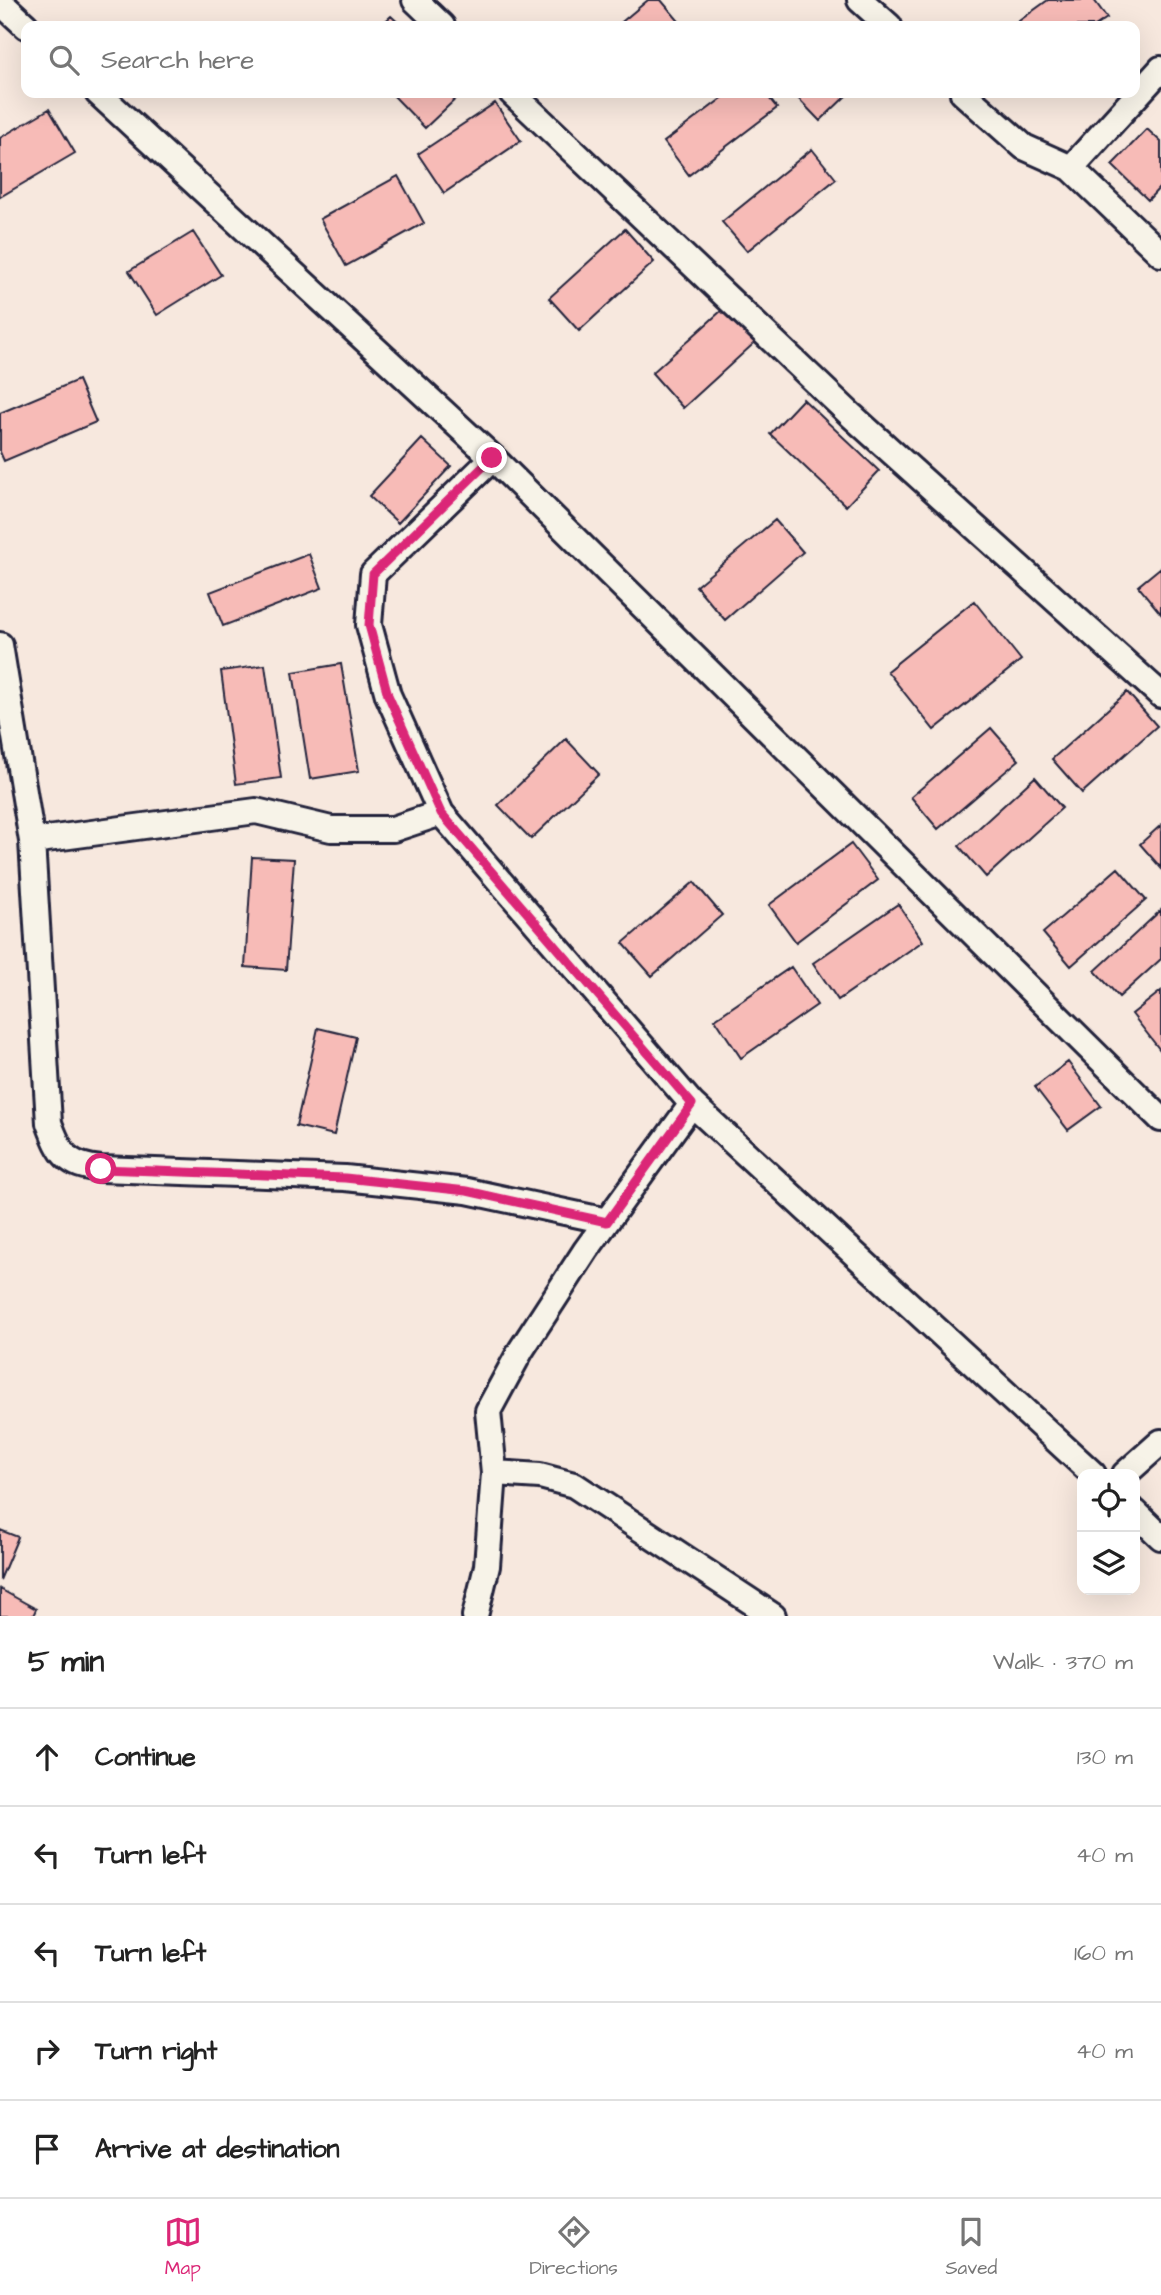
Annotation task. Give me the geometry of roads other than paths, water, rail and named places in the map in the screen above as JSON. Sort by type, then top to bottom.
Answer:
[{"type":"street","points":[[415,0],[437,21]]},
{"type":"street","points":[[860,0],[884,21]]},
{"type":"street","points":[[0,2],[21,21]]},
{"type":"street","points":[[1140,92],[1161,69]]},
{"type":"street","points":[[103,98],[492,458],[1161,1119]]},
{"type":"street","points":[[517,98],[852,416],[1161,695]]},
{"type":"street","points":[[970,98],[1024,147],[1071,168],[1161,254]]},
{"type":"street","points":[[1071,168],[1135,98]]},
{"type":"street","points":[[492,458],[373,574],[369,625],[388,695],[441,813],[692,1104],[1088,1469]]},
{"type":"street","points":[[0,645],[32,841],[49,1123],[67,1159],[78,1167],[345,1178],[467,1191],[607,1222]]},
{"type":"street","points":[[32,841],[256,811],[331,829],[393,829],[441,813]]},
{"type":"street","points":[[475,1616],[487,1566],[494,1473],[488,1411],[521,1350],[607,1222],[692,1104]]},
{"type":"street","points":[[1131,1469],[1161,1442]]},
{"type":"street","points":[[494,1473],[540,1476],[574,1485],[773,1616]]},
{"type":"street","points":[[1140,1517],[1161,1536]]}]
